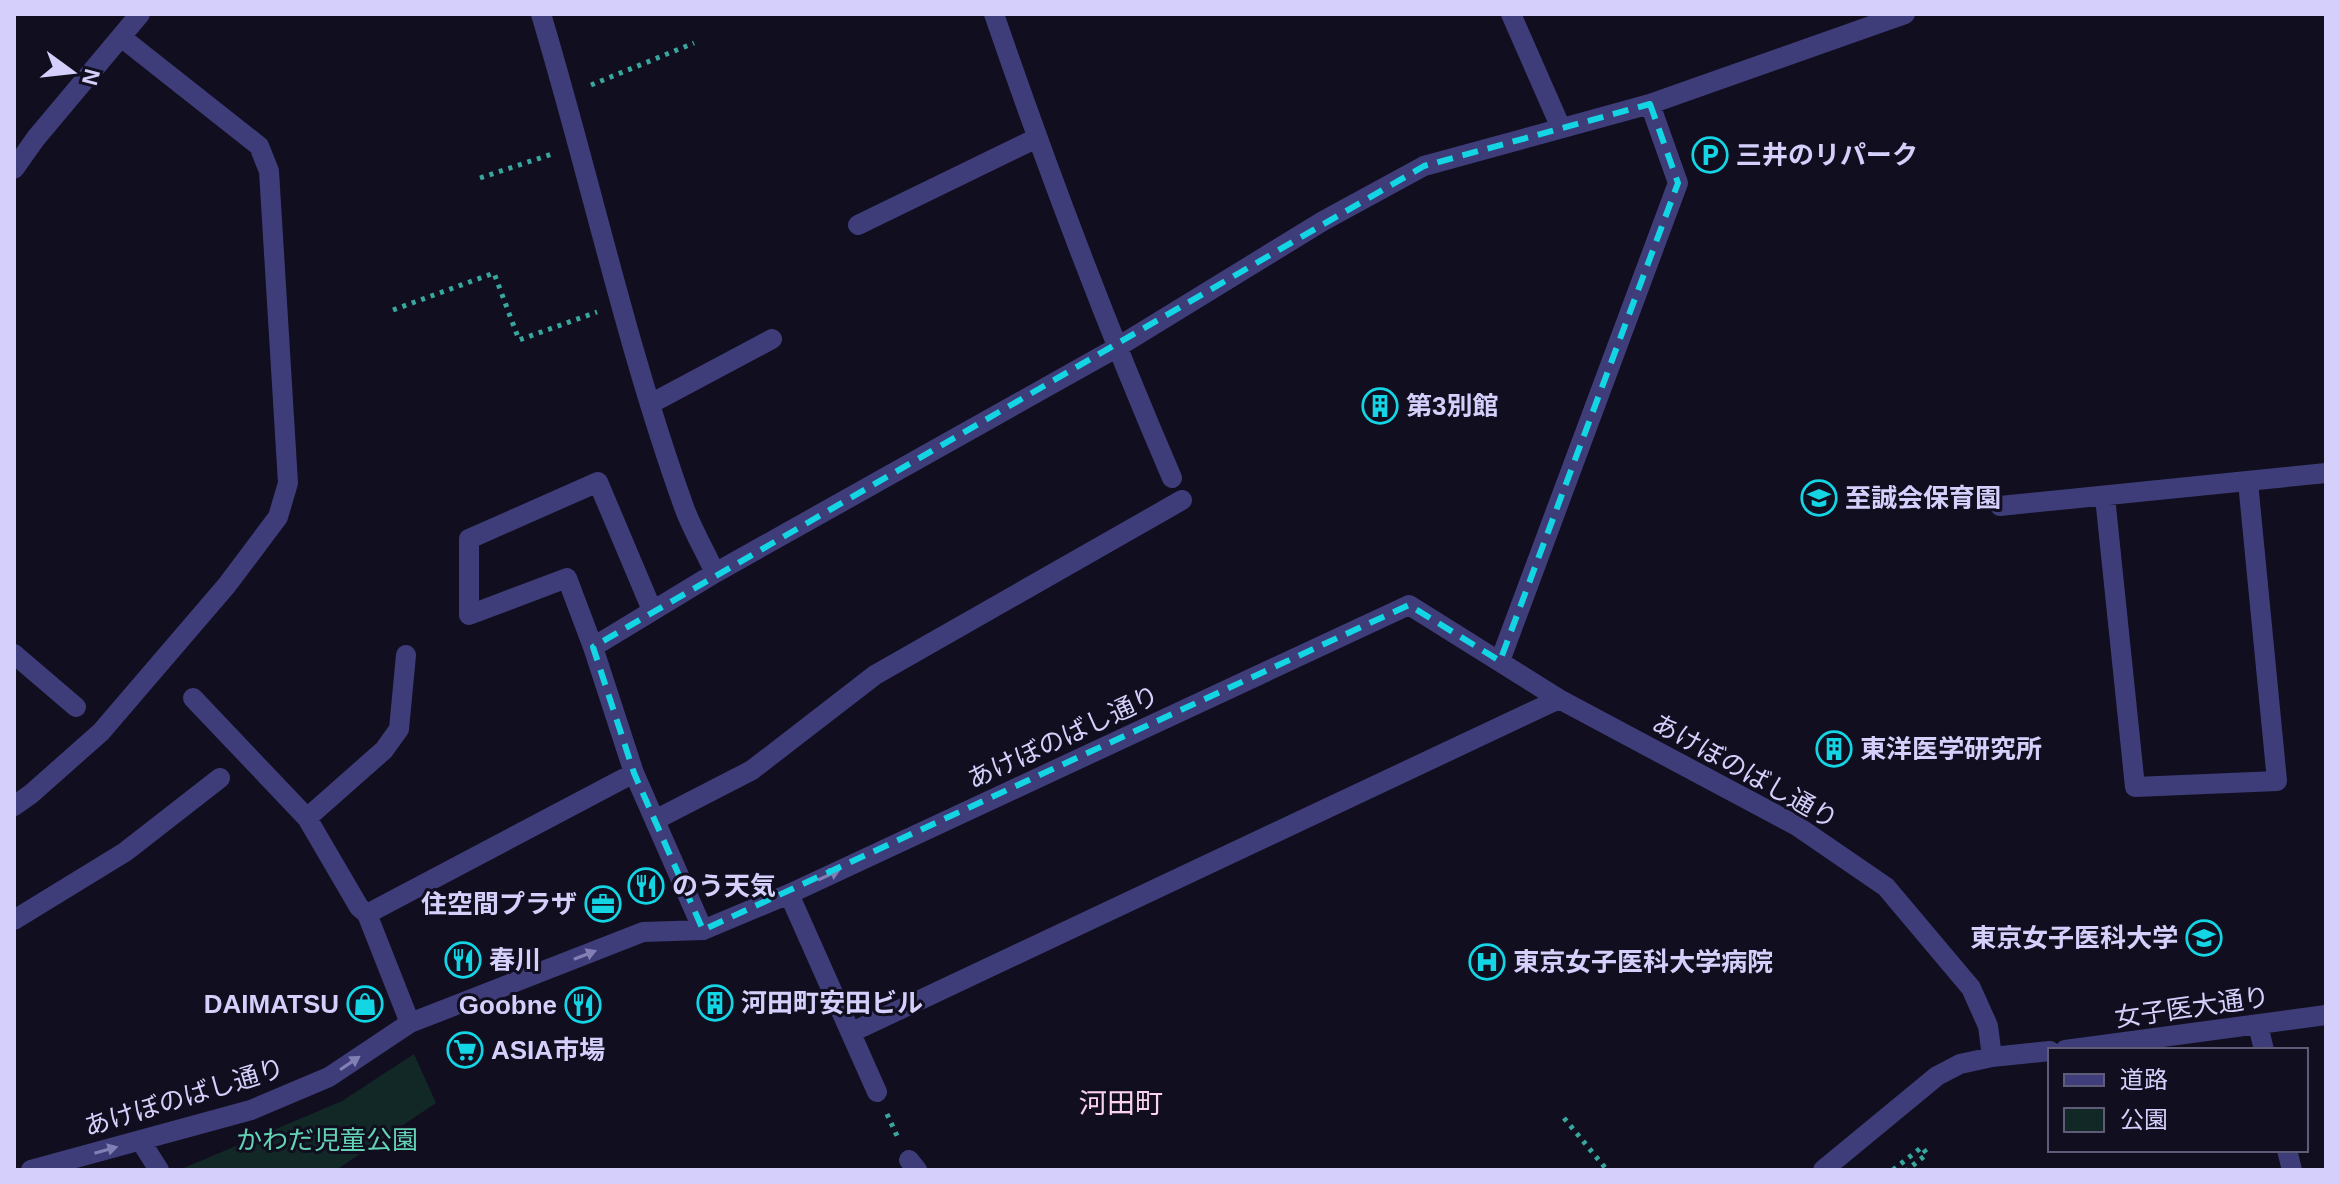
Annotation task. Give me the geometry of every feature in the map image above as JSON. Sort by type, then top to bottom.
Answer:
[{"type":"street","points":[[14,169],[36,138],[140,14]]},
{"type":"street","points":[[541,14],[620,303],[685,509],[715,573]]},
{"type":"street","points":[[994,14],[1116,348],[1172,478]]},
{"type":"street","points":[[1511,14],[1561,128]]},
{"type":"street","points":[[593,647],[715,573],[1116,348],[1323,221],[1424,166],[1650,104],[1905,14]]},
{"type":"street","points":[[14,806],[101,732],[227,585],[278,517],[288,483],[269,171],[259,146],[121,37]]},
{"type":"street","points":[[1500,661],[1678,183],[1650,104]]},
{"type":"street","points":[[858,225],[1037,138]]},
{"type":"street","points":[[652,403],[772,339]]},
{"type":"street","points":[[2000,506],[2326,473]]},
{"type":"street","points":[[652,610],[598,482],[469,539],[469,615],[567,578],[634,773],[703,930]]},
{"type":"street","points":[[2105,497],[2135,787],[2277,781],[2248,482]]},
{"type":"street","points":[[655,820],[752,770],[875,675],[1182,500]]},
{"type":"street","name":"あけぼのばし通り","points":[[31,1170],[251,1110],[329,1077],[410,1023],[643,932],[703,930],[789,894],[1409,605],[1559,699],[1797,826],[1886,887],[1971,988],[1988,1026],[1992,1057]]},
{"type":"street","points":[[14,654],[76,707]]},
{"type":"street","points":[[307,818],[384,750],[399,729],[406,655]]},
{"type":"street","points":[[193,698],[307,818],[359,907],[367,914],[410,1023]]},
{"type":"street","points":[[852,1032],[1559,699]]},
{"type":"street","points":[[367,914],[634,773]]},
{"type":"street","points":[[14,920],[125,852],[220,778]]},
{"type":"street","points":[[789,894],[877,1092]]},
{"type":"street","name":"女子医大通り","points":[[2080,1048],[2326,1015]]},
{"type":"street","points":[[2258,1025],[2264,1048]]},
{"type":"street","points":[[1823,1170],[1937,1076],[1960,1064],[2048,1051]]},
{"type":"street","points":[[140,1140],[159,1170]]},
{"type":"path","points":[[600,82],[694,43]]},
{"type":"path","points":[[480,178],[579,145]]},
{"type":"path","points":[[393,310],[494,273],[519,340],[620,303]]},
{"type":"path","points":[[877,1092],[913,1165]]},
{"type":"path","points":[[1564,1118],[1607,1170]]},
{"type":"path","points":[[1893,1170],[1922,1147],[1927,1154],[1907,1170]]},
{"type":"highlighted area","points":[[1650,104],[1678,183],[1500,661],[1409,605],[703,930],[634,773],[593,647],[1424,166]]},
{"type":"green space","name":"かわだ児童公園","points":[[414,1054],[436,1103],[336,1170],[179,1170],[342,1101]]},
{"type":"place","name":"三井のリパーク","points":[[1710,155]]},
{"type":"place","name":"第3別館","points":[[1380,406]]},
{"type":"place","name":"至誠会保育園","points":[[1819,498]]},
{"type":"place","name":"東洋医学研究所","points":[[1834,749]]},
{"type":"place","name":"のう天気","points":[[646,886]]},
{"type":"place","name":"住空間プラザ","points":[[603,904]]},
{"type":"place","name":"東京女子医科大学","points":[[2204,938]]},
{"type":"place","name":"春川","points":[[463,960]]},
{"type":"place","name":"東京女子医科大学病院","points":[[1487,962]]},
{"type":"place","name":"河田町安田ビル","points":[[715,1003]]},
{"type":"place","name":"DAIMATSU","points":[[365,1004]]},
{"type":"place","name":"Goobne","points":[[583,1005]]},
{"type":"place","name":"ASIA市場","points":[[465,1050]]},
{"type":"district","name":"河田町","points":[[1121,1103]]}]
